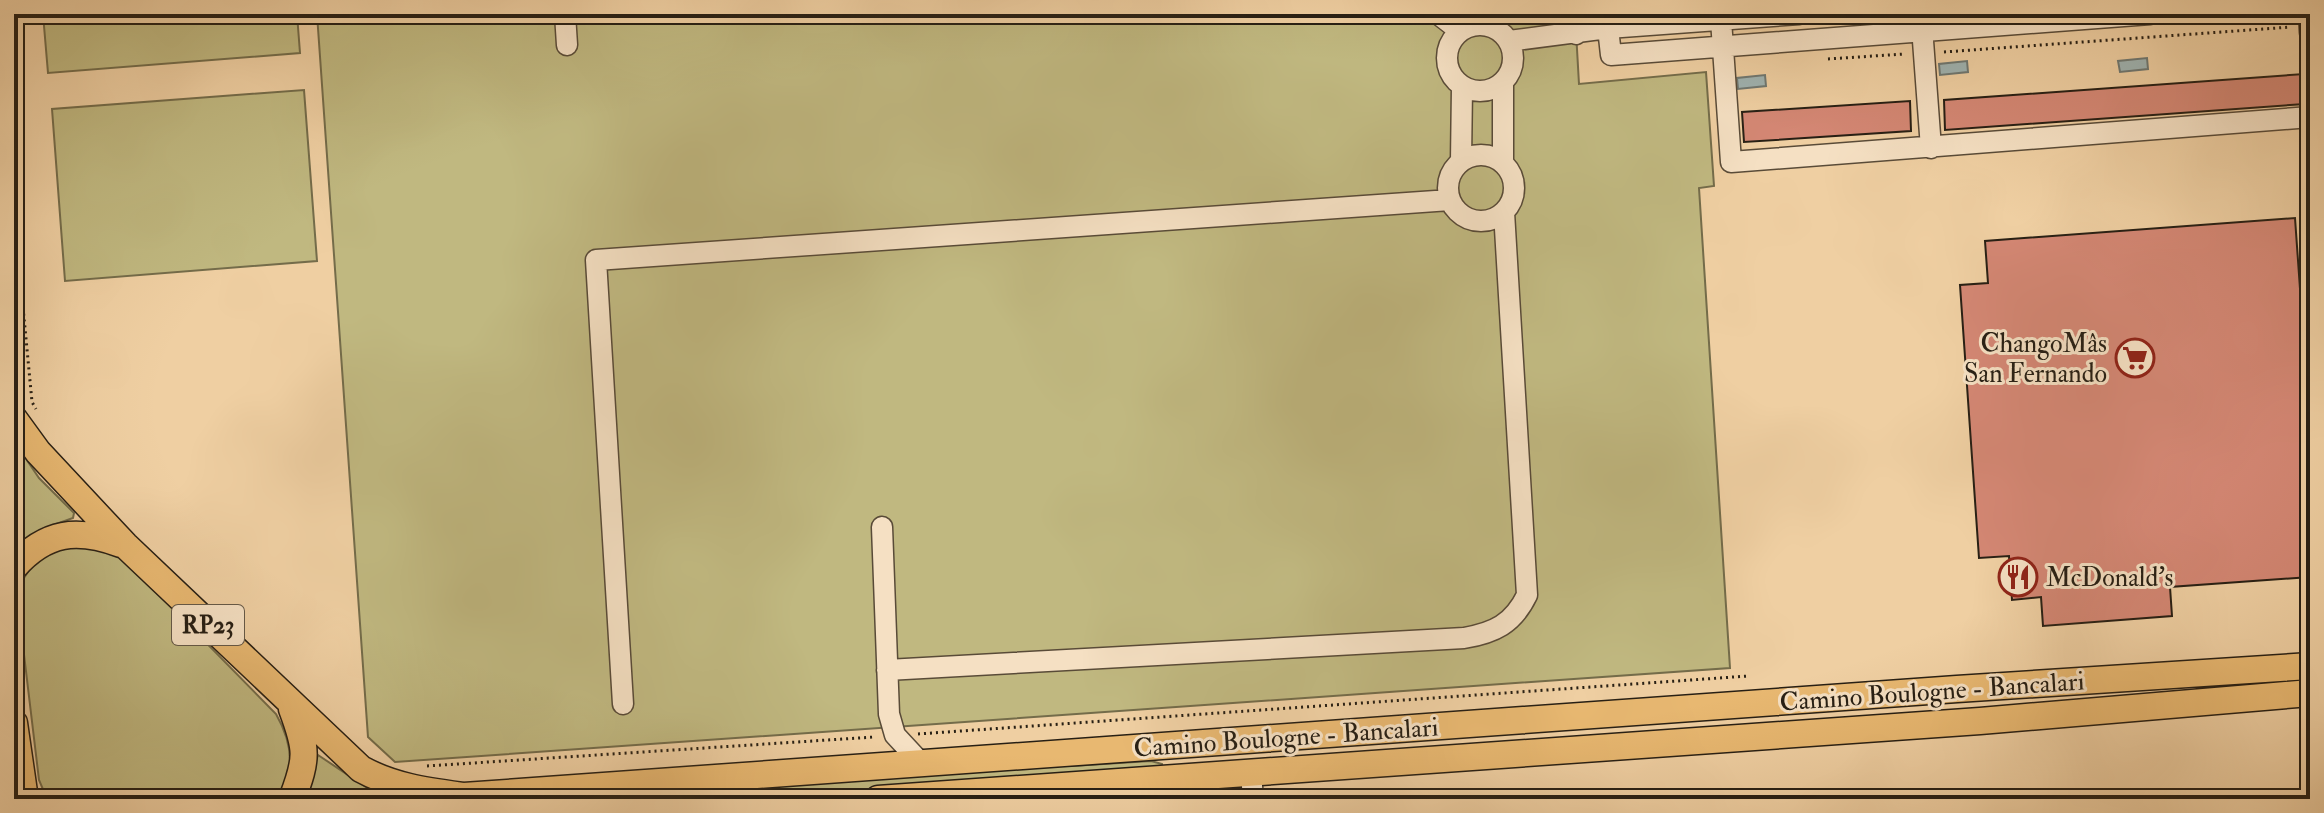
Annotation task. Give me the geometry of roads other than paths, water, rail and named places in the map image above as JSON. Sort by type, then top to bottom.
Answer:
[{"type":"main road","name":"RP23","points":[[26,417],[38,452],[125,545],[291,706],[304,741],[305,764],[292,799]]},
{"type":"main road","points":[[14,567],[33,549],[61,535],[91,534],[125,545]]},
{"type":"main road","name":"Camino Boulogne - Bancalari","points":[[291,706],[361,769],[383,781],[415,790],[464,796],[1878,694],[2310,666]]},
{"type":"main road","name":"Camino Boulogne - Bancalari","points":[[878,799],[1252,786],[2310,693]]},
{"type":"main road","points":[[14,723],[26,795]]},
{"type":"street","points":[[565,14],[567,45]]},
{"type":"street","points":[[1438,14],[1460,31]]},
{"type":"street","points":[[1509,41],[1573,24],[1608,28],[1799,14]]},
{"type":"street","points":[[1608,28],[1611,55],[1723,47],[1922,23],[2150,14]]},
{"type":"street","points":[[2309,14],[2310,32]]},
{"type":"street","points":[[1721,20],[1731,162],[2310,117]]},
{"type":"street","points":[[1922,23],[1931,148]]},
{"type":"street","points":[[887,670],[1464,638],[1488,634],[1504,626],[1527,595],[1504,212],[1514,193],[1514,182],[1503,162],[1503,83],[1513,63],[1513,52],[1502,32],[1482,24],[1460,31],[1452,39],[1446,59],[1454,79],[1462,87],[1483,91],[1503,83]]},
{"type":"street","points":[[1461,161],[1462,87]]},
{"type":"street","points":[[1503,162],[1483,154],[1471,155],[1461,161],[1449,179],[1450,200],[1463,216],[1484,221],[1504,212]]},
{"type":"street","points":[[623,704],[596,260],[1450,200]]},
{"type":"street","points":[[882,527],[889,714],[895,735],[921,763]]},
{"type":"place","name":"ChangoMâs San Fernando","points":[[2135,358]]},
{"type":"place","name":"McDonald's","points":[[2018,577]]}]
